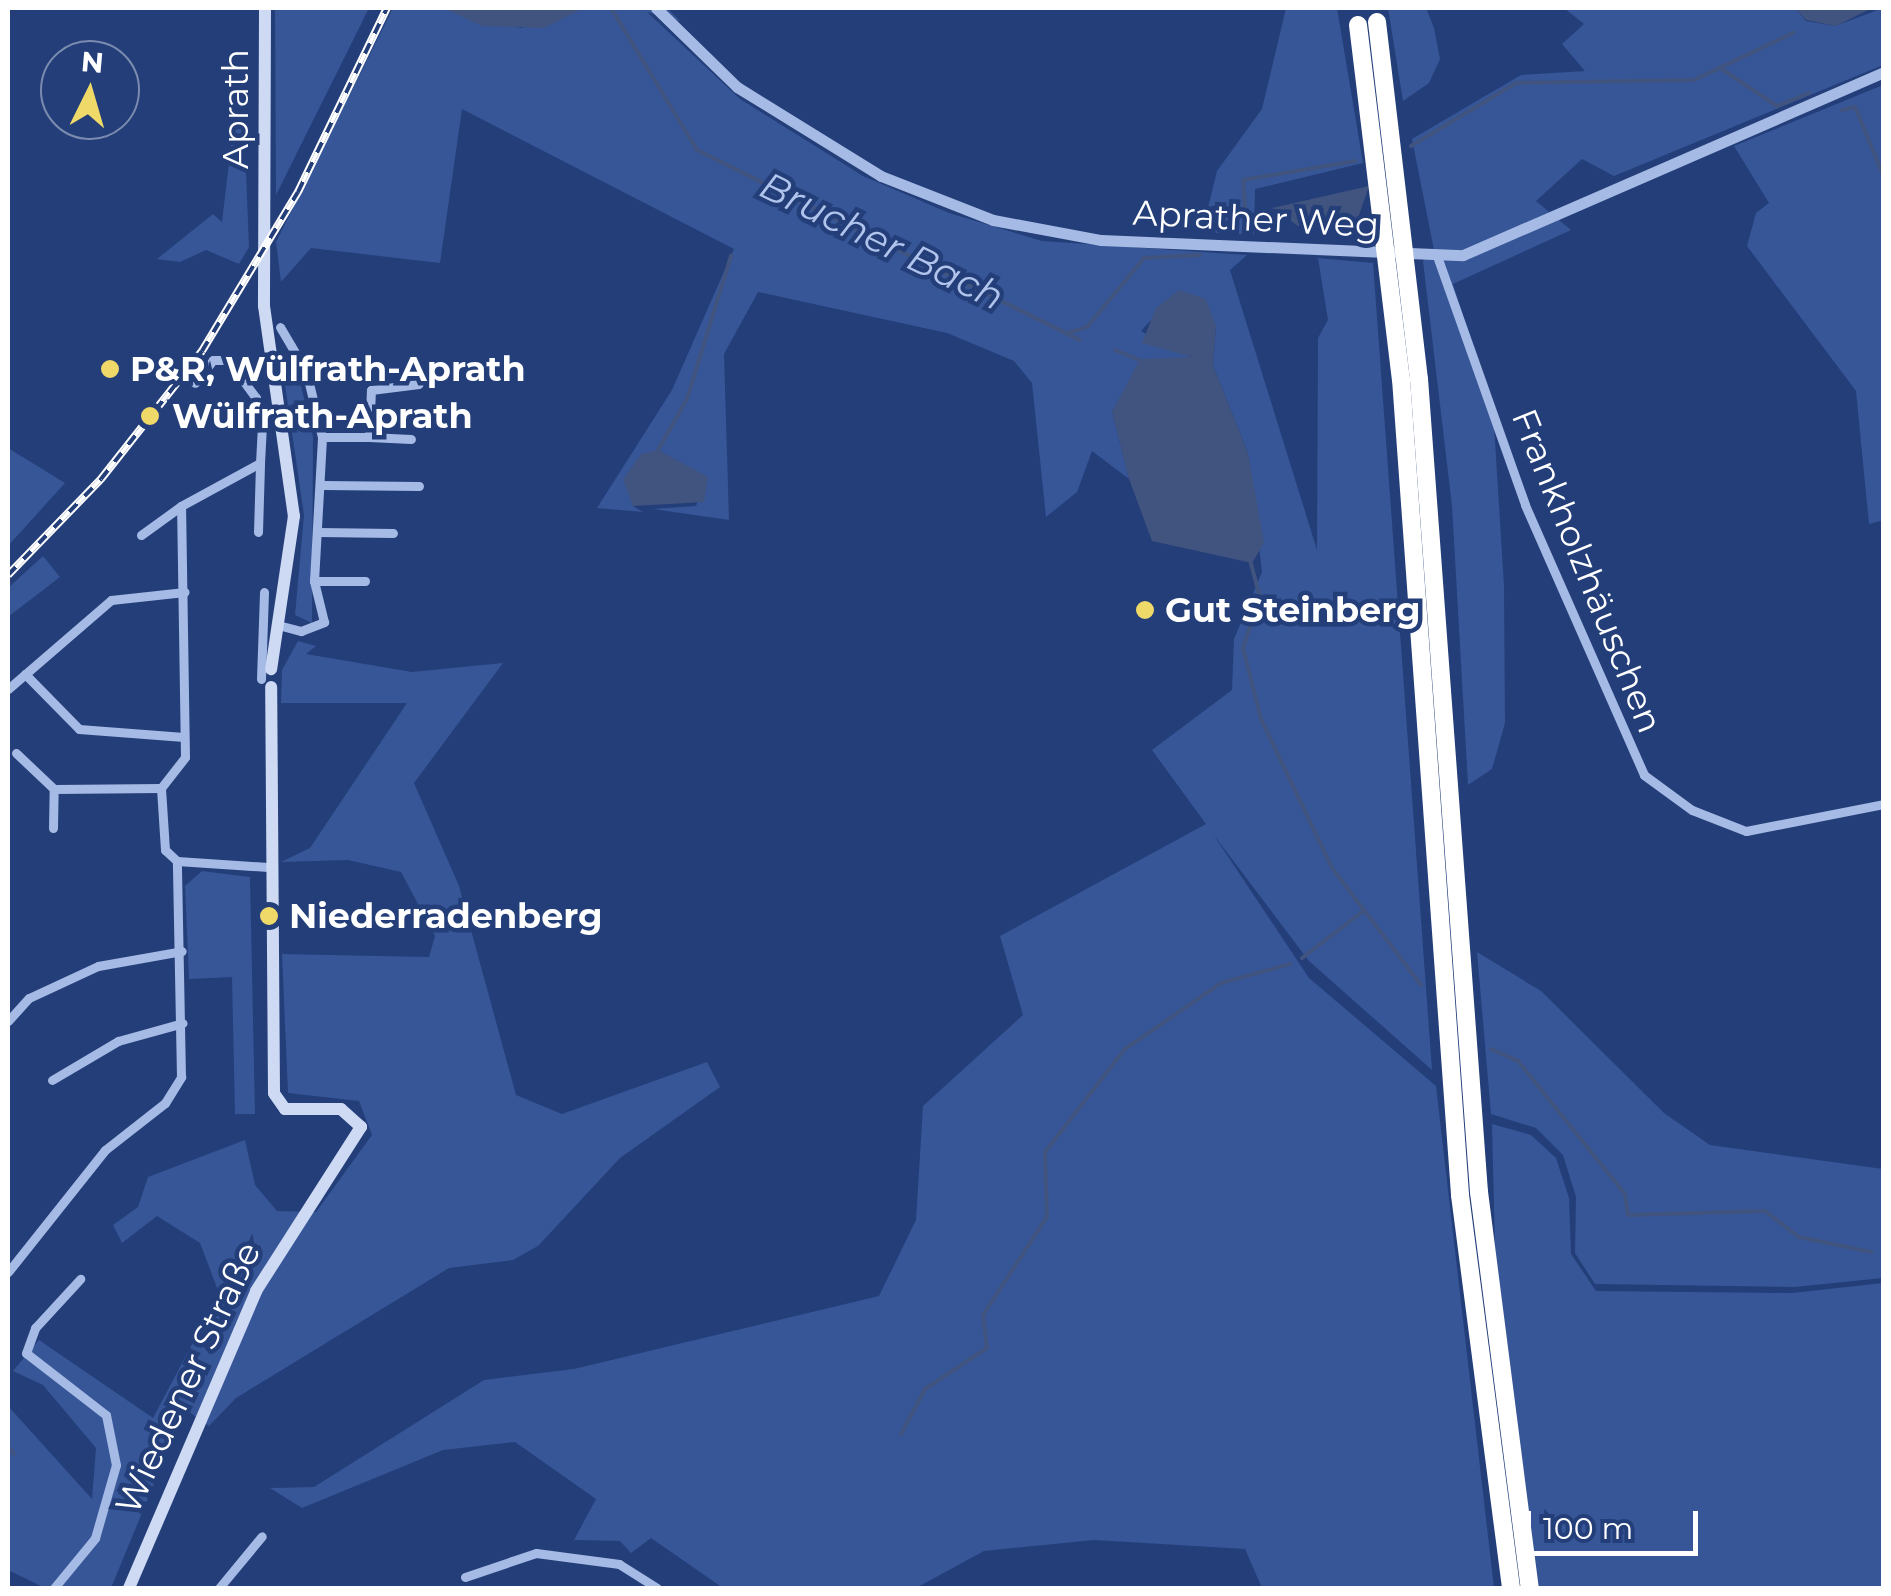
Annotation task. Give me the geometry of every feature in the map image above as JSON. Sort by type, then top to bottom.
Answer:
[{"type":"highway","points":[[1366,16],[1410,379],[1469,1194],[1511,1588]]},
{"type":"highway","points":[[1469,1194],[1530,1588]]},
{"type":"main road","name":"Aprath","points":[[265,8],[266,211]]},
{"type":"main road","name":"Wiedener Straße","points":[[129,1588],[256,1291],[361,1126],[342,1109],[285,1109],[274,1093],[266,674],[278,626],[293,477],[266,324],[266,211]]},
{"type":"street","name":"Aprather Weg","points":[[656,8],[766,109],[881,176],[993,220],[1068,238],[1463,255],[1884,72]]},
{"type":"street","name":"Frankholzhäuschen","points":[[1437,256],[1525,506],[1644,775],[1692,810],[1746,831],[1884,804]]},
{"type":"street","points":[[278,626],[301,631],[324,622],[314,581],[323,485],[322,436],[306,371],[280,328]]},
{"type":"street","points":[[196,384],[216,358],[233,364],[256,398],[260,463],[258,532]]},
{"type":"street","points":[[368,437],[370,390],[419,384]]},
{"type":"street","points":[[322,436],[411,439]]},
{"type":"street","points":[[141,534],[181,506],[260,463]]},
{"type":"street","points":[[323,485],[419,486]]},
{"type":"street","points":[[8,1272],[105,1150],[175,1091],[183,1023],[182,951],[177,862],[165,850],[162,788],[184,757],[181,506]]},
{"type":"street","points":[[319,532],[393,534]]},
{"type":"street","points":[[314,581],[365,581]]},
{"type":"street","points":[[8,689],[111,600],[185,592]]},
{"type":"street","points":[[264,592],[266,674]]},
{"type":"street","points":[[25,674],[79,729],[184,737]]},
{"type":"street","points":[[16,753],[54,789],[162,788]]},
{"type":"street","points":[[53,828],[54,789]]},
{"type":"street","points":[[177,862],[268,867]]},
{"type":"street","points":[[8,1021],[29,998],[98,966],[182,951]]},
{"type":"street","points":[[52,1080],[118,1040],[183,1023]]},
{"type":"street","points":[[54,1588],[95,1538],[116,1466],[106,1415],[26,1353],[35,1328],[80,1279]]},
{"type":"street","points":[[219,1588],[262,1536]]},
{"type":"street","points":[[465,1577],[536,1553],[619,1564],[657,1588]]},
{"type":"shaded area","points":[[275,8],[369,8],[276,195]]},
{"type":"shaded area","points":[[393,8],[447,8],[521,28],[584,8],[667,8],[680,21],[647,12],[740,99],[863,176],[949,213],[1042,241],[1247,255],[1230,270],[1317,550],[1318,338],[1328,320],[1318,258],[1373,263],[1432,1070],[1309,961],[1213,834],[1309,978],[1436,1086],[1494,1588],[1262,1588],[1245,1549],[1094,1540],[984,1551],[916,1588],[723,1588],[651,1538],[631,1553],[620,1541],[574,1540],[596,1499],[515,1442],[443,1450],[302,1508],[270,1488],[314,1487],[484,1380],[574,1369],[879,1296],[916,1220],[923,1106],[1023,1015],[1000,936],[1206,824],[1152,750],[1232,690],[1234,639],[1262,572],[1248,453],[1213,365],[1216,326],[1179,290],[1141,331],[1192,358],[1140,360],[1112,412],[1129,479],[1092,451],[1077,492],[1046,517],[1032,383],[1014,361],[947,333],[758,292],[724,354],[729,520],[653,509],[696,506],[707,477],[658,450],[633,506],[643,512],[597,508],[672,390],[734,249],[462,109],[440,263],[311,248],[281,282],[276,242]]},
{"type":"shaded area","points":[[584,8],[544,28],[482,26],[446,9]]},
{"type":"shaded area","points":[[1286,8],[1337,8],[1363,163],[1255,189],[1254,235],[1202,232],[1217,171],[1262,109]]},
{"type":"shaded area","points":[[1388,8],[1426,8],[1440,59],[1429,83],[1403,101]]},
{"type":"shaded area","points":[[1564,8],[1795,8],[1806,21],[1835,26],[1883,8],[1883,65],[1614,176],[1582,159],[1536,201],[1571,230],[1453,284],[1493,409],[1504,586],[1505,723],[1492,769],[1468,785],[1452,506],[1423,261],[1434,250],[1412,139],[1521,75],[1585,71],[1562,44],[1584,24]]},
{"type":"shaded area","points":[[1795,8],[1872,8],[1836,26],[1806,20]]},
{"type":"shaded area","points":[[1883,85],[1884,520],[1869,524],[1856,391],[1747,246],[1756,213],[1769,203],[1734,146]]},
{"type":"shaded area","points":[[244,119],[249,247],[239,264],[206,250],[180,262],[157,259],[213,214],[222,222],[234,120]]},
{"type":"shaded area","points":[[1369,186],[1355,227],[1298,226],[1272,208]]},
{"type":"shaded area","points":[[1179,290],[1206,299],[1216,326],[1213,365],[1248,453],[1264,543],[1252,563],[1152,541],[1129,479],[1112,412],[1140,359],[1192,357],[1142,343],[1156,308]]},
{"type":"shaded area","points":[[280,350],[295,360],[313,437],[312,623],[295,615],[304,515]]},
{"type":"shaded area","points":[[8,448],[65,483],[8,546]]},
{"type":"shaded area","points":[[658,450],[708,477],[704,502],[633,506],[623,480],[641,454]]},
{"type":"shaded area","points":[[43,556],[60,577],[8,617],[8,588]]},
{"type":"shaded area","points":[[298,641],[316,646],[306,654],[412,672],[503,663],[414,783],[459,886],[516,1095],[562,1114],[707,1062],[720,1087],[620,1158],[538,1246],[513,1260],[449,1268],[236,1398],[209,1426],[185,1409],[111,1588],[45,1588],[8,1570],[8,1406],[92,1499],[96,1448],[43,1385],[13,1371],[39,1340],[153,1418],[219,1293],[200,1243],[157,1216],[122,1243],[113,1225],[138,1207],[148,1177],[245,1140],[255,1185],[277,1211],[316,1212],[372,1135],[359,1101],[288,1093],[282,954],[429,957],[435,936],[401,872],[348,860],[281,862],[310,848],[407,703],[281,703],[282,670]]},
{"type":"shaded area","points":[[202,871],[250,877],[255,1114],[235,1114],[232,977],[189,979],[185,886]]},
{"type":"shaded area","points":[[1477,952],[1541,991],[1664,1113],[1710,1145],[1883,1169],[1883,1278],[1794,1287],[1595,1284],[1575,1253],[1576,1197],[1563,1155],[1536,1128],[1491,1114]]},
{"type":"shaded area","points":[[1492,1124],[1531,1135],[1556,1158],[1569,1198],[1571,1254],[1596,1291],[1792,1293],[1883,1283],[1883,1588],[1538,1588],[1495,1249]]},
{"type":"waterway","name":"Brucher Bach","points":[[611,8],[697,150],[1079,340]]},
{"type":"waterway","name":"Brucher Bach","points":[[1411,146],[1516,83],[1694,80],[1793,33]]},
{"type":"waterway","points":[[1720,68],[1777,106],[1809,93]]},
{"type":"waterway","points":[[1842,110],[1855,107],[1884,177]]},
{"type":"waterway","name":"Brucher Bach","points":[[1228,227],[1245,207],[1243,180],[1355,161]]},
{"type":"waterway","name":"Brucher Bach","points":[[1068,333],[1087,327],[1144,258],[1200,255]]},
{"type":"waterway","points":[[658,450],[687,399],[731,256]]},
{"type":"waterway","points":[[1115,350],[1142,361]]},
{"type":"waterway","points":[[1250,560],[1260,598],[1243,648],[1261,719],[1332,868],[1421,985]]},
{"type":"waterway","points":[[1302,958],[1362,912]]},
{"type":"waterway","points":[[901,1434],[925,1389],[987,1348],[983,1315],[1047,1217],[1045,1152],[1125,1049],[1221,983],[1290,964]]},
{"type":"waterway","points":[[1491,1049],[1518,1061],[1625,1194],[1628,1215],[1765,1211],[1799,1237],[1871,1252]]},
{"type":"waterway","points":[[8,1447],[14,1454]]},
{"type":"railway","points":[[8,575],[101,479],[202,351],[298,192],[387,8]]},
{"type":"place","name":"P&R, Wülfrath-Aprath","points":[[110,369]]},
{"type":"place","name":"Wülfrath-Aprath","points":[[150,416]]},
{"type":"place","name":"Gut Steinberg","points":[[1145,610]]},
{"type":"place","name":"Niederradenberg","points":[[269,916]]}]
